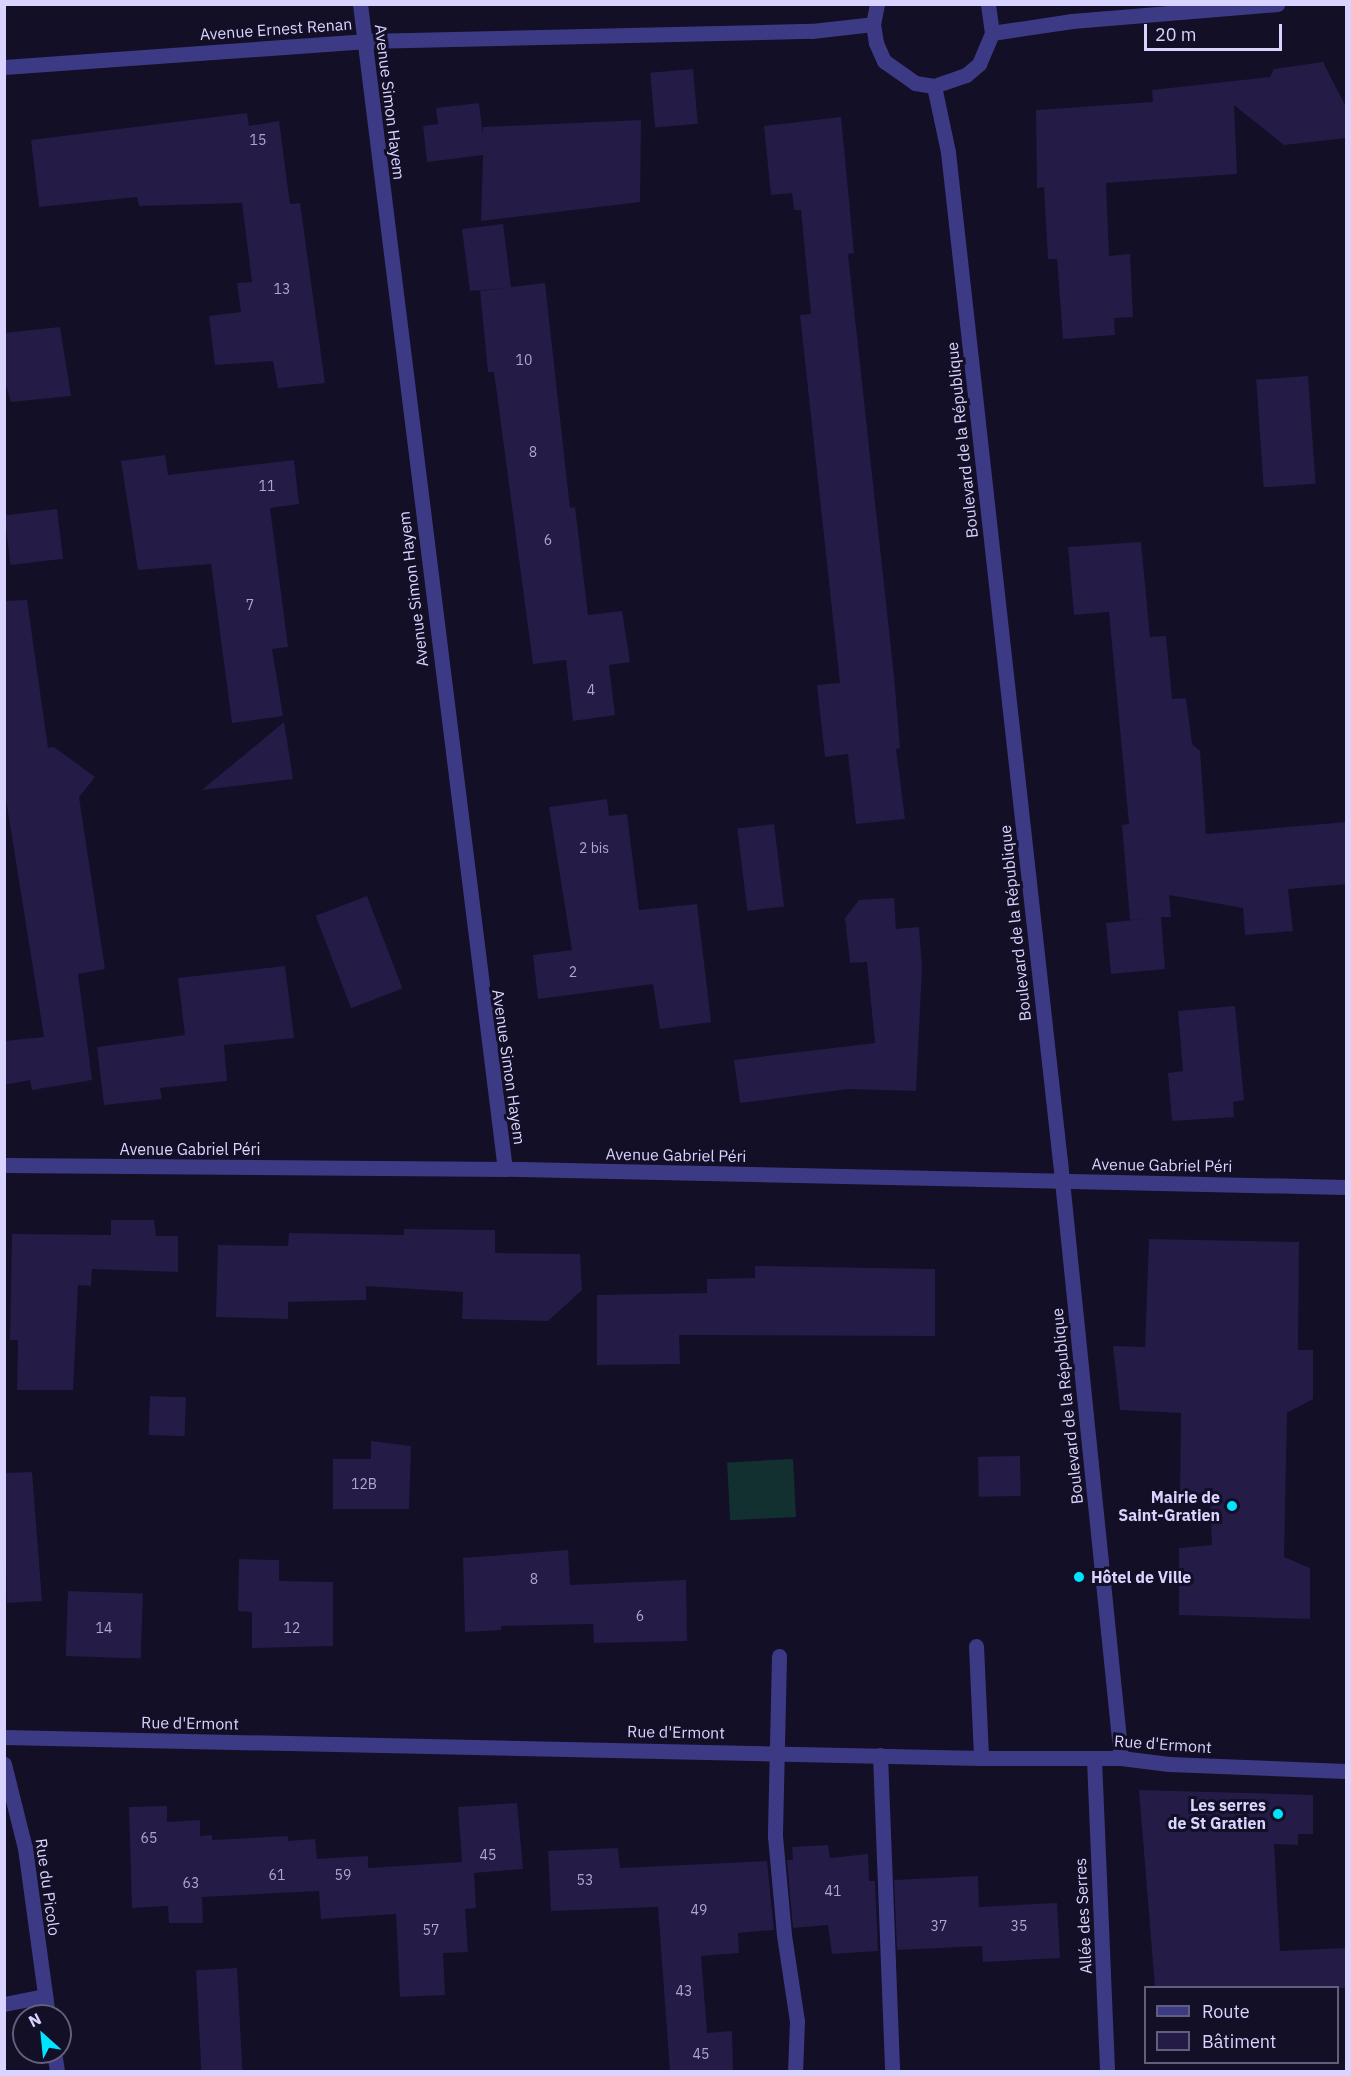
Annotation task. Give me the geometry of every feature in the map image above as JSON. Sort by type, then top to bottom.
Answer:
[{"type":"street","name":"Avenue Simon Hayem","points":[[360,4],[505,1169]]},
{"type":"street","points":[[877,4],[873,24],[876,43],[884,61],[915,83],[934,86],[951,82],[972,70],[987,49],[992,33],[988,4]]},
{"type":"street","points":[[992,33],[1072,21],[1277,4]]},
{"type":"street","name":"Avenue Ernest Renan","points":[[4,67],[364,41],[812,31],[873,24]]},
{"type":"street","name":"Boulevard de la République","points":[[934,86],[948,152],[1062,1181],[1121,1758]]},
{"type":"street","name":"Avenue Gabriel Péri","points":[[4,1165],[505,1169],[1347,1186]]},
{"type":"street","points":[[976,1646],[981,1758]]},
{"type":"street","points":[[779,1656],[775,1836],[784,1935],[797,2021],[795,2072]]},
{"type":"street","name":"Rue d'Ermont","points":[[4,1737],[981,1758],[1121,1758],[1169,1764],[1347,1771]]},
{"type":"street","points":[[880,1755],[892,2072]]},
{"type":"street","name":"Allée des Serres","points":[[1094,1759],[1107,2072]]},
{"type":"street","name":"Rue du Picolo","points":[[4,1764],[25,1848],[46,2004]]},
{"type":"street","points":[[4,2004],[45,1996]]},
{"type":"green space","points":[[793,1459],[796,1517],[730,1520],[727,1462]]},
{"type":"building","points":[[1323,62],[1347,109],[1347,138],[1284,145],[1234,105],[1237,174],[1106,183],[1109,256],[1130,254],[1133,317],[1114,318],[1115,335],[1063,339],[1057,259],[1048,259],[1044,187],[1037,188],[1036,110],[1153,102],[1152,90],[1270,77],[1274,69]]},
{"type":"building","points":[[693,69],[698,124],[655,128],[650,73]]},
{"type":"building","points":[[479,103],[483,135],[483,127],[641,120],[640,202],[481,221],[483,155],[427,162],[423,126],[438,124],[436,108]]},
{"type":"building","points":[[247,113],[249,126],[279,121],[290,204],[300,203],[325,383],[278,388],[273,361],[215,365],[209,316],[241,312],[237,283],[252,282],[242,203],[139,206],[137,197],[39,207],[31,140]]},
{"type":"building","points":[[841,117],[854,253],[848,254],[894,676],[900,748],[896,749],[905,819],[856,824],[848,754],[825,757],[817,685],[840,683],[800,315],[811,314],[801,210],[794,210],[792,193],[771,195],[764,126]]},
{"type":"building","points":[[503,224],[511,287],[545,283],[570,508],[575,507],[588,615],[622,611],[630,662],[609,665],[615,715],[573,721],[566,660],[533,664],[494,372],[488,372],[480,291],[509,288],[470,291],[462,229]]},
{"type":"building","points":[[60,327],[71,396],[11,402],[4,379],[4,333]]},
{"type":"building","points":[[1308,376],[1316,484],[1264,487],[1256,380]]},
{"type":"building","points":[[165,455],[168,475],[294,460],[299,504],[270,508],[288,647],[272,649],[283,716],[232,723],[211,564],[138,570],[121,461]]},
{"type":"building","points":[[57,509],[63,559],[10,565],[4,515]]},
{"type":"building","points":[[1141,542],[1150,637],[1166,636],[1172,699],[1186,698],[1192,744],[1200,751],[1206,834],[1347,822],[1347,884],[1288,889],[1293,931],[1245,935],[1243,908],[1169,895],[1171,917],[1161,917],[1165,969],[1111,974],[1106,923],[1151,918],[1130,920],[1122,825],[1129,824],[1109,612],[1074,615],[1068,547]]},
{"type":"building","points":[[27,600],[48,748],[54,747],[95,777],[79,797],[105,969],[78,974],[92,1080],[32,1090],[30,1080],[4,1085],[4,1041],[44,1037],[4,787],[4,601]]},
{"type":"building","points":[[284,722],[293,779],[202,790]]},
{"type":"building","points":[[607,799],[609,816],[627,814],[639,910],[697,904],[711,1022],[660,1029],[653,984],[538,999],[533,955],[572,950],[549,807]]},
{"type":"building","points":[[774,824],[784,906],[747,911],[737,829]]},
{"type":"building","points":[[367,896],[402,988],[351,1008],[316,916]]},
{"type":"building","points":[[894,898],[896,929],[919,927],[922,968],[916,1091],[848,1089],[740,1103],[734,1060],[875,1043],[867,962],[850,963],[845,918],[859,900]]},
{"type":"building","points":[[285,966],[294,1038],[224,1045],[227,1081],[160,1088],[162,1099],[104,1105],[97,1047],[185,1035],[178,978]]},
{"type":"building","points":[[1235,1006],[1244,1100],[1233,1102],[1234,1117],[1172,1121],[1168,1073],[1183,1071],[1178,1011]]},
{"type":"building","points":[[111,1220],[154,1220],[156,1236],[178,1236],[178,1272],[92,1269],[91,1286],[78,1285],[73,1390],[17,1390],[18,1340],[10,1340],[12,1234],[111,1235]]},
{"type":"building","points":[[404,1229],[495,1230],[495,1253],[580,1254],[582,1290],[548,1321],[462,1319],[463,1292],[366,1286],[366,1300],[288,1302],[288,1319],[216,1317],[218,1245],[288,1246],[289,1233],[404,1235]]},
{"type":"building","name":"Mairie de Saint-Gratien","points":[[1149,1239],[1299,1242],[1298,1350],[1313,1350],[1313,1399],[1287,1413],[1284,1557],[1310,1568],[1310,1619],[1179,1615],[1179,1548],[1212,1545],[1210,1494],[1180,1494],[1181,1413],[1120,1410],[1113,1346],[1145,1347]]},
{"type":"building","points":[[755,1266],[935,1269],[935,1336],[679,1335],[680,1364],[597,1365],[597,1295],[707,1293],[707,1279],[755,1278]]},
{"type":"building","points":[[150,1396],[186,1397],[185,1436],[149,1435]]},
{"type":"building","points":[[371,1441],[411,1446],[409,1509],[333,1509],[333,1459],[371,1459]]},
{"type":"building","points":[[1020,1456],[1021,1496],[979,1497],[978,1457]]},
{"type":"building","points":[[32,1472],[42,1601],[7,1603],[4,1473]]},
{"type":"building","points":[[568,1550],[570,1585],[686,1580],[687,1641],[594,1643],[593,1624],[501,1626],[501,1630],[465,1632],[463,1558]]},
{"type":"building","points":[[239,1559],[279,1560],[279,1581],[333,1582],[333,1646],[252,1648],[252,1612],[238,1611]]},
{"type":"building","points":[[68,1591],[143,1594],[141,1659],[66,1656]]},
{"type":"building","points":[[1139,1790],[1313,1795],[1313,1834],[1298,1834],[1298,1845],[1274,1844],[1280,1951],[1347,1948],[1347,1988],[1339,1988],[1339,1986],[1155,1986]]},
{"type":"building","points":[[517,1803],[523,1869],[474,1873],[476,1908],[465,1909],[468,1952],[443,1953],[445,1995],[400,1997],[396,1914],[321,1919],[319,1891],[202,1897],[203,1923],[169,1923],[168,1906],[132,1908],[129,1807],[167,1806],[167,1822],[200,1820],[200,1836],[212,1835],[212,1840],[288,1836],[288,1841],[315,1839],[317,1859],[368,1856],[368,1868],[462,1862],[458,1807]]},
{"type":"building","points":[[828,1845],[830,1858],[868,1854],[869,1881],[875,1881],[878,1951],[832,1954],[828,1925],[793,1928],[787,1860],[793,1860],[792,1847]]},
{"type":"building","points":[[618,1848],[620,1868],[767,1861],[774,1930],[738,1933],[739,1953],[701,1956],[707,2033],[732,2031],[733,2072],[670,2072],[658,1907],[551,1911],[548,1851]]},
{"type":"building","points":[[978,1876],[979,1907],[1057,1903],[1060,1958],[983,1962],[982,1946],[897,1950],[894,1880]]},
{"type":"building","points":[[237,1968],[242,2072],[201,2072],[196,1970]]},
{"type":"place","name":"Mairie de Saint-Gratien","points":[[1232,1506]]},
{"type":"place","name":"Hôtel de Ville","points":[[1079,1577]]},
{"type":"place","name":"Les serres de St Gratien","points":[[1278,1814]]}]
